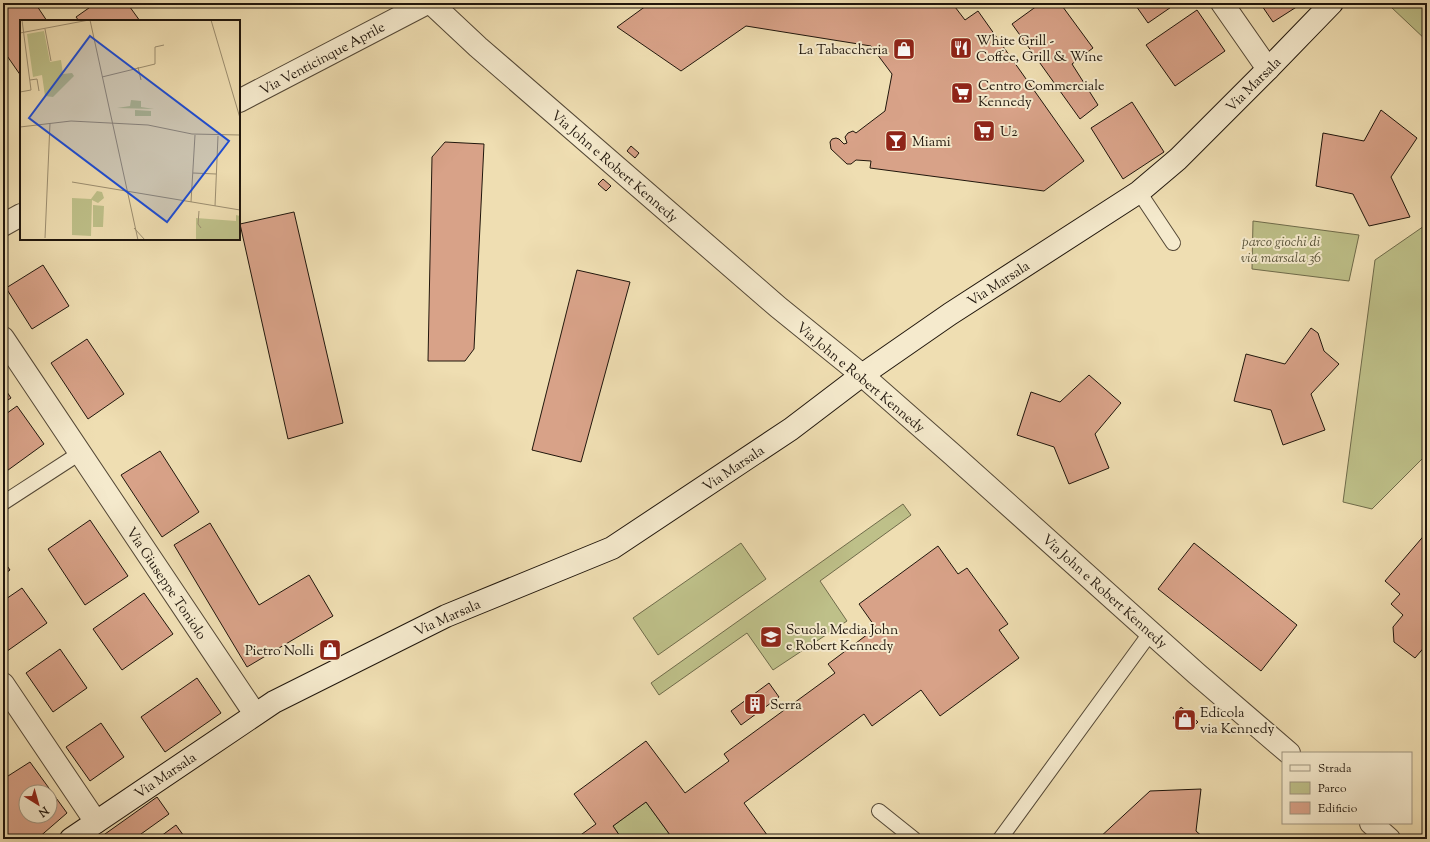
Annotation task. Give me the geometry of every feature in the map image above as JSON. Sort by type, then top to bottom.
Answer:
[{"type":"street","name":"Via Venticinque Aprile","points":[[240,101],[427,3]]},
{"type":"street","name":"Via John e Robert Kennedy","points":[[432,3],[478,47],[778,307],[862,375],[1197,674],[1288,752]]},
{"type":"street","points":[[1222,3],[1268,69]]},
{"type":"street","name":"Via Marsala","points":[[71,839],[274,702],[446,616],[612,548],[791,428],[862,375],[950,314],[1139,192],[1178,159],[1332,3]]},
{"type":"street","points":[[3,225],[20,216]]},
{"type":"street","name":"Via Giuseppe Toniolo","points":[[3,338],[255,714]]},
{"type":"street","points":[[3,684],[96,822]]},
{"type":"street","points":[[1372,824],[1389,839]]},
{"type":"lane","points":[[1139,192],[1173,243]]},
{"type":"lane","points":[[3,503],[80,453]]},
{"type":"lane","points":[[1000,839],[1151,632]]},
{"type":"lane","points":[[879,811],[914,839]]},
{"type":"green space","points":[[1395,3],[1427,3],[1427,41],[1391,7]]},
{"type":"green space","name":"parco giochi di via marsala 36","points":[[1253,221],[1359,235],[1349,281],[1252,269]]},
{"type":"green space","points":[[1427,224],[1427,464],[1422,459],[1372,509],[1343,502],[1375,260]]},
{"type":"green space","points":[[903,504],[911,515],[820,581],[847,621],[773,670],[747,633],[659,695],[651,683]]},
{"type":"green space","points":[[741,543],[766,579],[658,655],[633,618]]},
{"type":"green space","points":[[646,802],[670,835],[665,839],[622,839],[613,826]]},
{"type":"building","points":[[3,3],[35,3],[46,20],[20,20],[20,75],[3,50]]},
{"type":"building","points":[[96,3],[127,3],[139,20],[78,20],[76,17]]},
{"type":"building","name":"Centro Commerciale Kennedy","points":[[650,3],[952,3],[965,20],[978,11],[1084,161],[1044,191],[870,168],[871,161],[856,160],[851,164],[847,164],[831,149],[830,142],[832,139],[836,138],[844,144],[847,143],[845,137],[848,133],[853,131],[856,133],[885,111],[892,74],[871,46],[746,26],[681,71],[617,27]]},
{"type":"building","points":[[1041,3],[1060,3],[1093,48],[1072,64],[1098,105],[1080,119],[1012,24]]},
{"type":"building","points":[[1134,3],[1177,3],[1148,23]]},
{"type":"building","points":[[1260,3],[1296,3],[1298,6],[1273,22]]},
{"type":"building","points":[[1197,10],[1225,51],[1175,86],[1146,45]]},
{"type":"building","points":[[1132,102],[1164,152],[1123,179],[1091,128]]},
{"type":"building","points":[[1381,110],[1417,138],[1391,177],[1410,217],[1369,226],[1353,194],[1316,186],[1323,133],[1364,141]]},
{"type":"building","points":[[445,142],[484,144],[474,349],[465,361],[428,361],[432,157]]},
{"type":"building","points":[[631,146],[639,153],[635,158],[627,151]]},
{"type":"building","points":[[603,179],[611,186],[606,191],[598,184]]},
{"type":"building","points":[[294,212],[343,423],[288,439],[240,224]]},
{"type":"building","points":[[43,265],[69,306],[32,329],[6,288]]},
{"type":"building","points":[[577,270],[630,282],[581,462],[532,450]]},
{"type":"building","points":[[1311,328],[1318,333],[1324,351],[1339,364],[1311,394],[1325,430],[1283,445],[1271,410],[1234,401],[1246,354],[1285,364]]},
{"type":"building","points":[[87,339],[124,394],[88,419],[51,363]]},
{"type":"building","points":[[1089,375],[1121,403],[1095,434],[1109,468],[1069,484],[1054,447],[1017,435],[1031,392],[1060,402]]},
{"type":"building","points":[[3,386],[11,398],[3,403]]},
{"type":"building","points":[[17,406],[44,444],[4,473],[3,416]]},
{"type":"building","points":[[160,451],[199,512],[162,537],[121,475]]},
{"type":"building","points":[[90,520],[128,576],[85,605],[48,549]]},
{"type":"building","points":[[210,523],[259,605],[309,575],[333,616],[247,667],[174,545]]},
{"type":"building","points":[[1427,532],[1427,644],[1415,658],[1394,642],[1393,627],[1403,615],[1391,604],[1400,594],[1385,581]]},
{"type":"building","points":[[1194,543],[1297,625],[1261,671],[1158,589]]},
{"type":"building","points":[[938,546],[958,574],[967,568],[1008,624],[999,630],[1019,658],[940,716],[921,690],[872,726],[864,714],[744,803],[770,839],[665,839],[670,835],[646,802],[613,826],[622,839],[575,839],[596,824],[574,794],[646,741],[685,793],[729,761],[724,754],[835,673],[828,664],[876,628],[859,604]]},
{"type":"building","points":[[3,560],[10,570],[3,575]]},
{"type":"building","points":[[22,588],[47,623],[3,654],[3,601]]},
{"type":"building","points":[[144,593],[173,634],[122,670],[93,629]]},
{"type":"building","points":[[60,649],[87,688],[53,712],[26,673]]},
{"type":"building","points":[[197,678],[221,713],[165,752],[141,717]]},
{"type":"building","name":"Serra","points":[[769,683],[779,697],[741,725],[731,711]]},
{"type":"building","name":"Edicola via Kennedy","points":[[1181,707],[1198,722],[1189,731],[1173,718]]},
{"type":"building","points":[[101,723],[124,757],[90,781],[66,747]]},
{"type":"building","points":[[30,762],[46,784],[18,784],[18,824],[54,824],[37,839],[3,839],[3,771],[8,776]]},
{"type":"building","points":[[1201,789],[1196,831],[1205,839],[1098,839],[1150,791]]},
{"type":"building","points":[[157,797],[169,814],[134,839],[98,839]]},
{"type":"building","points":[[58,801],[67,813],[58,821]]},
{"type":"building","points":[[176,825],[186,839],[157,839]]},
{"type":"place","name":"White Grill - Coffee, Grill & Wine","points":[[961,48]]},
{"type":"place","name":"La Tabaccheria","points":[[904,49]]},
{"type":"place","name":"Centro Commerciale Kennedy","points":[[962,93]]},
{"type":"place","name":"U2","points":[[984,131]]},
{"type":"place","name":"Miami","points":[[896,141]]},
{"type":"place","name":"Scuola Media John e Robert Kennedy","points":[[771,637]]},
{"type":"place","name":"Pietro Nolli","points":[[330,650]]},
{"type":"place","name":"Serra","points":[[755,704]]},
{"type":"place","name":"Edicola via Kennedy","points":[[1185,720]]}]
